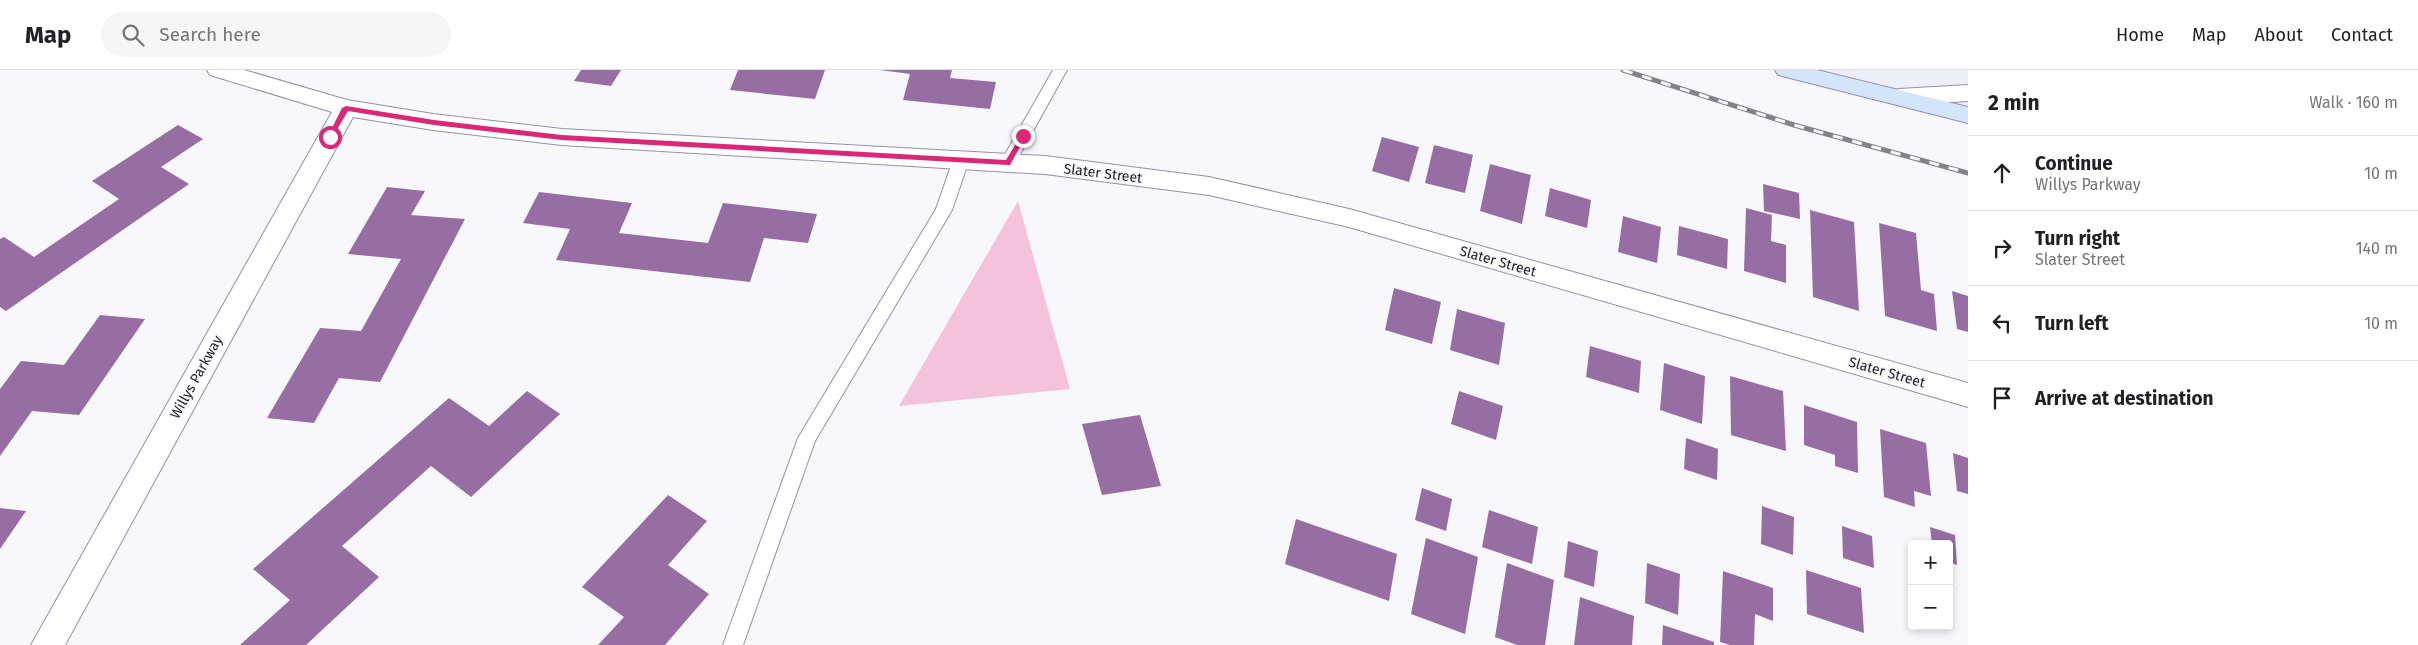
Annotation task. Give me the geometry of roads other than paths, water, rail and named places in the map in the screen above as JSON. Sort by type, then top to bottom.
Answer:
[{"type":"main road","points":[[1786,70],[1968,114]]},
{"type":"street","name":"Slater Street","points":[[218,70],[346,108],[434,122],[562,137],[1045,165],[1209,186],[1349,218],[1968,395]]},
{"type":"street","points":[[1899,97],[1968,93]]},
{"type":"street","name":"Willys Parkway","points":[[48,645],[346,108]]},
{"type":"lane","points":[[1008,163],[1060,70]]},
{"type":"lane","points":[[733,645],[807,438],[944,210],[961,160]]},
{"type":"railway","points":[[1623,70],[1794,125],[1968,173]]}]
